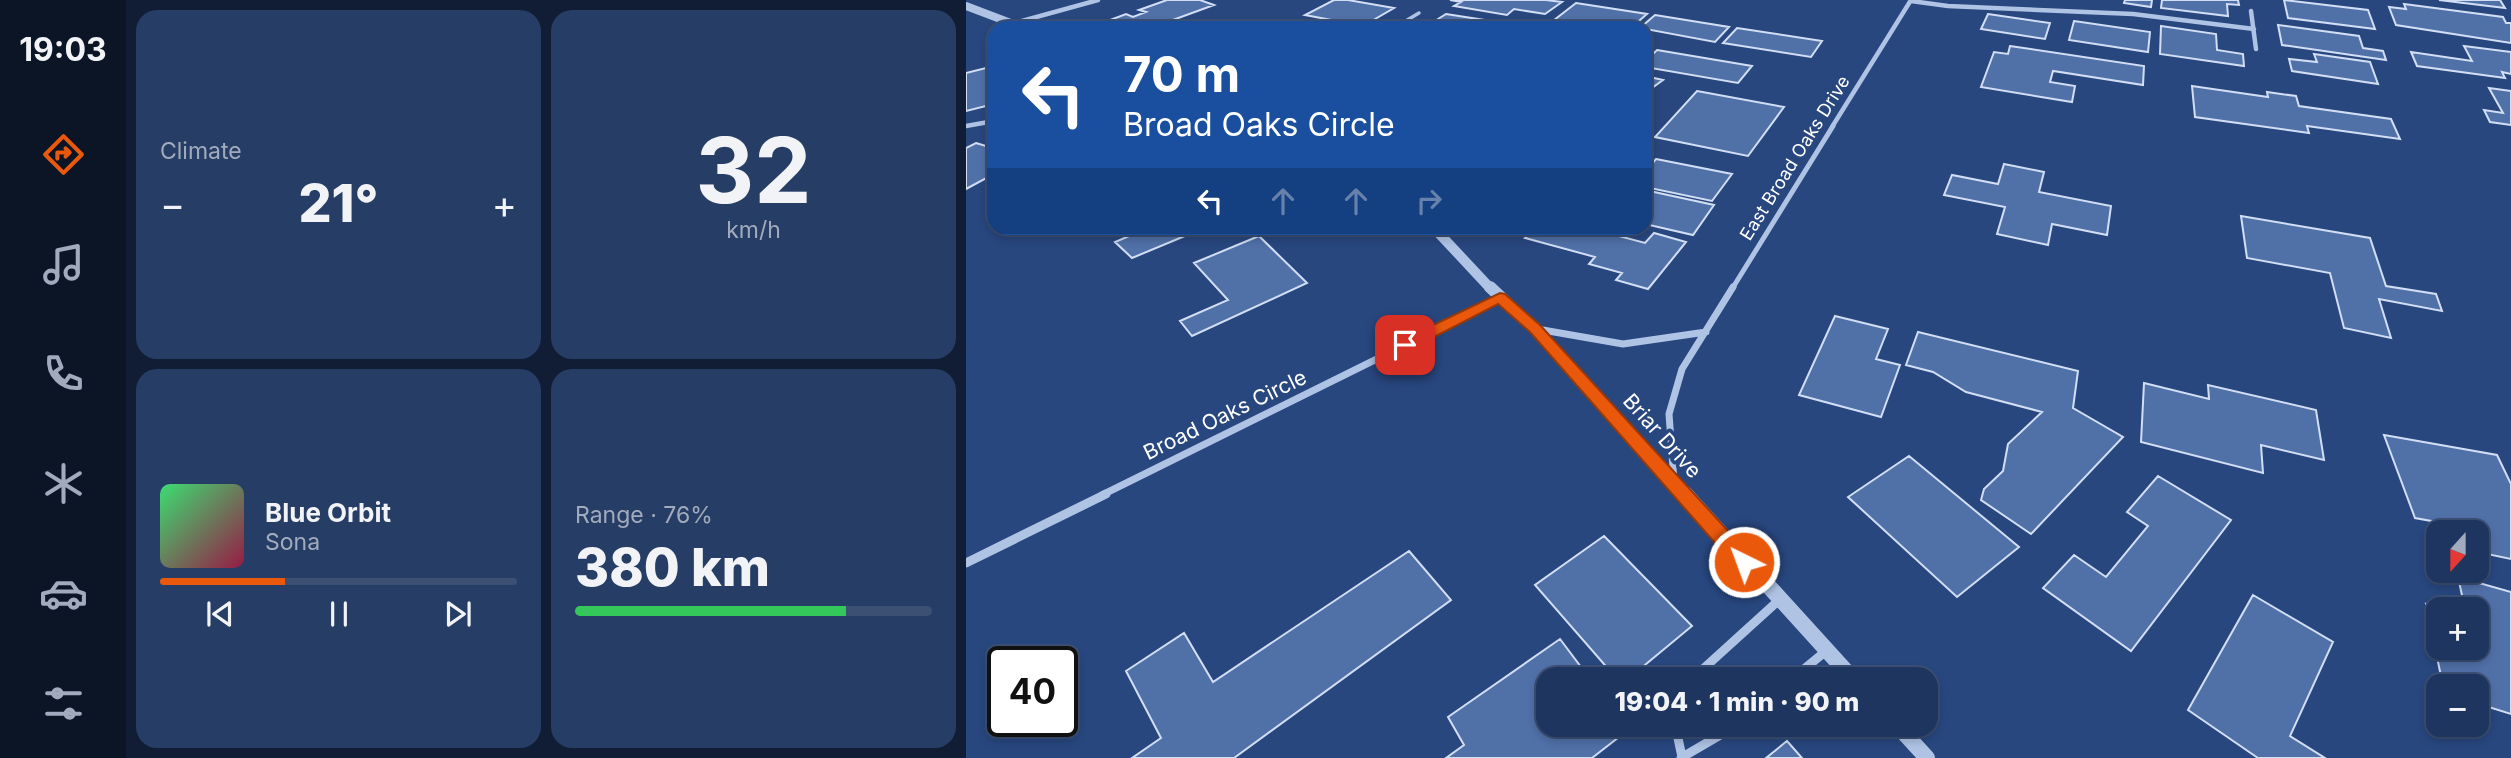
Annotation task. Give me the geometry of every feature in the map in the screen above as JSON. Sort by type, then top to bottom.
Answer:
[{"type":"street","points":[[1025,21],[1098,0]]},
{"type":"street","points":[[1911,1],[1948,6],[2133,14],[2254,29]]},
{"type":"street","name":"East Broad Oaks Drive","points":[[1674,485],[1669,414],[1682,369],[1911,1]]},
{"type":"street","points":[[966,6],[1002,21]]},
{"type":"street","points":[[2251,11],[2256,49]]},
{"type":"street","points":[[966,127],[987,122]]},
{"type":"street","name":"Briar Drive","points":[[1441,235],[1500,298],[1535,329],[1841,667]]},
{"type":"street","name":"Broad Oaks Circle","points":[[966,563],[1500,298]]},
{"type":"street","points":[[1535,329],[1623,344],[1706,332]]},
{"type":"street","points":[[1705,667],[1779,600]]},
{"type":"street","points":[[1807,667],[1826,651]]},
{"type":"street","points":[[1678,737],[1682,758],[1717,737]]},
{"type":"street","points":[[1908,737],[1927,758]]},
{"type":"lane","points":[[1406,21],[1419,13]]},
{"type":"building","points":[[1167,0],[1200,0],[1214,5],[1170,21],[1107,21],[1126,14],[1133,17],[1146,12],[1139,10]]},
{"type":"building","points":[[1334,0],[1394,8],[1372,21],[1337,21],[1305,15]]},
{"type":"building","points":[[1450,0],[1562,2],[1545,14],[1514,9],[1507,15],[1454,6],[1461,2]]},
{"type":"building","points":[[2125,0],[2152,0],[2151,7],[2124,3]]},
{"type":"building","points":[[2162,0],[2238,0],[2239,5],[2227,4],[2228,16],[2161,8]]},
{"type":"building","points":[[2284,0],[2368,10],[2375,29],[2288,18]]},
{"type":"building","points":[[2439,0],[2500,0],[2505,8]]},
{"type":"building","points":[[1576,3],[1647,14],[1639,21],[1553,21]]},
{"type":"building","points":[[2404,4],[2503,17],[2506,23],[2511,23],[2511,43],[2396,25],[2389,7],[2406,9]]},
{"type":"building","points":[[1446,14],[1491,21],[1435,21]]},
{"type":"building","points":[[1988,14],[2050,23],[2045,39],[1981,29]]},
{"type":"building","points":[[1655,15],[1729,27],[1715,42],[1652,30],[1652,21],[1648,21]]},
{"type":"building","points":[[2074,21],[2150,32],[2148,52],[2069,40]]},
{"type":"building","points":[[2278,25],[2359,36],[2363,48],[2383,51],[2386,60],[2282,45]]},
{"type":"building","points":[[2161,26],[2216,34],[2217,50],[2243,54],[2244,66],[2160,54]]},
{"type":"building","points":[[1737,28],[1822,41],[1811,57],[1723,43]]},
{"type":"building","points":[[2010,46],[2144,66],[2143,85],[2053,71],[2050,82],[2075,86],[2072,102],[1981,87],[1994,52],[2008,54]]},
{"type":"building","points":[[2464,46],[2511,52],[2511,74],[2502,72],[2505,78],[2417,66],[2411,52],[2472,61]]},
{"type":"building","points":[[1657,50],[1752,66],[1738,83],[1652,68],[1652,55]]},
{"type":"building","points":[[2314,54],[2370,62],[2378,84],[2292,71],[2289,59],[2317,62]]},
{"type":"building","points":[[987,68],[987,106],[966,111],[966,73]]},
{"type":"building","points":[[1652,78],[1663,80],[1652,88]]},
{"type":"building","points":[[2192,86],[2268,97],[2267,92],[2296,96],[2299,106],[2391,119],[2400,139],[2307,126],[2309,133],[2195,117]]},
{"type":"building","points":[[2489,88],[2511,91],[2511,125],[2490,122],[2484,110],[2503,113]]},
{"type":"building","points":[[1697,91],[1784,107],[1748,156],[1655,137]]},
{"type":"building","points":[[976,143],[987,146],[987,178],[966,189],[966,148]]},
{"type":"building","points":[[1656,159],[1732,174],[1712,201],[1652,188],[1652,164]]},
{"type":"building","points":[[2004,164],[2044,172],[2039,192],[2111,206],[2107,235],[2052,224],[2048,245],[1997,234],[2005,207],[1944,195],[1952,175],[1998,184]]},
{"type":"building","points":[[1652,192],[1714,205],[1693,235],[1652,226]]},
{"type":"building","points":[[2241,216],[2370,238],[2386,286],[2436,294],[2442,311],[2379,299],[2391,338],[2344,328],[2330,273],[2247,258]]},
{"type":"building","points":[[1654,233],[1686,242],[1648,289],[1616,280],[1622,273],[1589,264],[1595,257],[1525,238],[1528,235],[1615,235],[1645,243]]},
{"type":"building","points":[[1132,235],[1187,235],[1132,258],[1115,242]]},
{"type":"building","points":[[1259,236],[1307,283],[1192,336],[1180,321],[1228,300],[1194,263]]},
{"type":"building","points":[[1835,316],[1888,329],[1876,359],[1900,365],[1881,417],[1799,395]]},
{"type":"building","points":[[1918,332],[2078,371],[2073,408],[2123,437],[2031,534],[1981,500],[1984,489],[2003,471],[2008,444],[2042,412],[1966,392],[1933,372],[1906,365]]},
{"type":"building","points":[[2144,383],[2209,399],[2208,385],[2316,410],[2324,460],[2261,445],[2263,473],[2141,442]]},
{"type":"building","points":[[2384,435],[2497,455],[2511,484],[2511,559],[2489,554],[2489,520],[2415,518]]},
{"type":"building","points":[[1909,456],[2019,547],[1957,597],[1848,497]]},
{"type":"building","points":[[2158,476],[2231,520],[2131,651],[2043,588],[2074,555],[2106,577],[2148,526],[2127,512]]},
{"type":"building","points":[[1604,536],[1692,626],[1642,667],[1607,667],[1535,585]]},
{"type":"building","points":[[1409,551],[1451,600],[1234,758],[1132,758],[1161,738],[1126,671],[1184,633],[1213,682]]},
{"type":"building","points":[[2459,583],[2479,583],[2511,592],[2511,714],[2489,707],[2489,674],[2441,674],[2438,660],[2489,660],[2489,597],[2462,597]]},
{"type":"building","points":[[2253,595],[2333,642],[2290,736],[2325,758],[2258,758],[2188,710]]},
{"type":"building","points":[[1560,639],[1581,667],[1536,667],[1536,737],[1619,737],[1592,758],[1446,758],[1464,745],[1448,717]]},
{"type":"building","points":[[1787,741],[1802,758],[1766,758]]},
{"type":"route","points":[[1405,345],[1500,298],[1535,329],[1744,562]]}]
